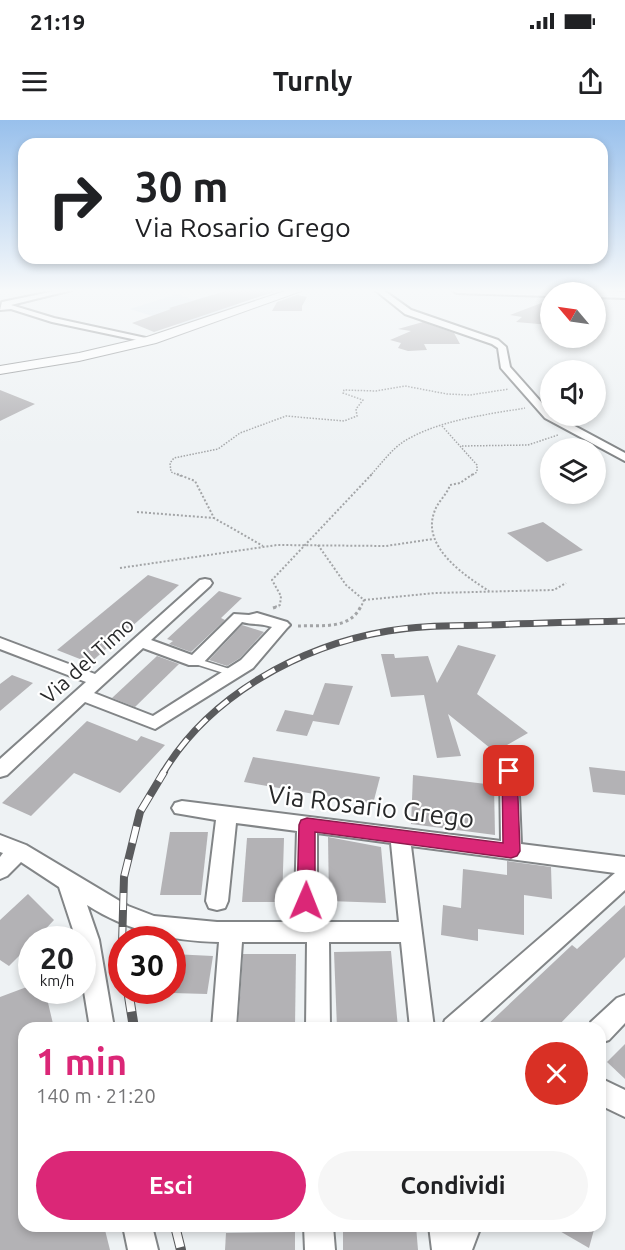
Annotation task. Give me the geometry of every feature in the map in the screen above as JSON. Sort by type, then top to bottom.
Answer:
[{"type":"main road","points":[[0,370],[108,351],[140,343]]},
{"type":"street","points":[[496,343],[502,347],[506,368],[540,407]]},
{"type":"street","points":[[566,426],[625,458]]},
{"type":"street","name":"Via del Timo","points":[[0,770],[205,583]]},
{"type":"street","points":[[83,695],[155,723],[247,664],[282,625],[260,618],[250,620],[239,617],[195,661],[141,642]]},
{"type":"street","points":[[0,643],[98,681]]},
{"type":"street","points":[[509,771],[511,851]]},
{"type":"street","name":"Via Rosario Grego","points":[[182,808],[625,866]]},
{"type":"street","points":[[217,901],[227,814]]},
{"type":"street","points":[[306,901],[307,825]]},
{"type":"street","points":[[399,837],[421,1022]]},
{"type":"street","points":[[0,870],[10,847],[111,910],[142,922],[178,930],[411,932]]},
{"type":"street","points":[[461,1022],[625,877]]},
{"type":"street","points":[[69,884],[88,940],[101,1022]]},
{"type":"street","points":[[224,1022],[231,932]]},
{"type":"street","points":[[318,932],[318,1022]]},
{"type":"street","points":[[606,1025],[625,1006]]},
{"type":"street","points":[[606,1094],[625,1104]]},
{"type":"street","points":[[139,1232],[143,1250]]},
{"type":"street","points":[[319,1232],[320,1250]]},
{"type":"street","points":[[445,1232],[447,1250]]},
{"type":"street","points":[[457,1250],[464,1232]]},
{"type":"lane","points":[[195,661],[233,673]]},
{"type":"path","points":[[214,518],[195,481],[171,472],[170,463],[174,458],[219,449],[240,433],[286,416],[344,422],[351,420],[357,416],[356,410],[363,400],[348,396],[343,393],[344,390],[376,391],[405,386],[447,394],[470,395],[494,392],[520,384]]},
{"type":"path","points":[[260,618],[269,609],[280,605],[281,596],[272,580],[401,443],[423,430],[485,415],[540,408]]},
{"type":"path","points":[[441,426],[462,446],[477,465],[477,472],[448,487],[449,491],[440,500],[433,514],[433,539],[444,554],[470,580],[489,591]]},
{"type":"path","points":[[462,446],[519,446],[576,433]]},
{"type":"path","points":[[137,512],[214,518],[263,546]]},
{"type":"path","points":[[120,568],[263,546],[307,544],[386,546],[433,539]]},
{"type":"path","points":[[318,545],[345,585],[364,600],[489,591],[554,590],[566,583]]},
{"type":"path","points":[[279,628],[342,624],[356,617],[364,600]]},
{"type":"building","points":[[401,343],[460,344],[424,344],[427,350],[408,351],[398,348]]},
{"type":"building","points":[[0,390],[35,404],[0,421]]},
{"type":"building","points":[[543,522],[583,550],[547,562],[507,533]]},
{"type":"building","points":[[148,575],[179,585],[90,663],[57,650]]},
{"type":"building","points":[[219,591],[242,598],[221,618],[225,620],[191,652],[169,644],[173,641],[167,639]]},
{"type":"building","points":[[242,625],[264,632],[240,658],[227,666],[209,660]]},
{"type":"building","points":[[458,645],[496,655],[477,694],[528,733],[495,752],[448,714],[461,756],[437,758],[424,695],[391,697],[381,654],[394,654],[395,658],[428,656],[437,683]]},
{"type":"building","points":[[157,656],[179,664],[135,707],[112,698]]},
{"type":"building","points":[[12,675],[33,683],[0,711],[0,684]]},
{"type":"building","points":[[325,683],[353,686],[339,725],[313,721],[307,736],[276,731],[285,710],[313,715]]},
{"type":"building","points":[[87,721],[137,741],[141,736],[165,745],[120,793],[74,773],[31,816],[2,803]]},
{"type":"building","points":[[253,757],[380,777],[373,804],[244,782]]},
{"type":"building","points":[[589,767],[625,771],[625,795],[593,792]]},
{"type":"building","points":[[413,775],[494,785],[495,835],[411,824]]},
{"type":"building","points":[[170,832],[208,832],[201,895],[160,895]]},
{"type":"building","points":[[328,837],[381,847],[386,903],[329,901]]},
{"type":"building","points":[[247,838],[284,838],[282,902],[242,902]]},
{"type":"building","points":[[507,861],[551,867],[552,899],[524,895],[524,935],[478,929],[478,941],[441,935],[443,905],[461,908],[463,869],[507,875]]},
{"type":"building","points":[[28,894],[54,920],[48,926],[18,926],[18,957],[9,966],[0,960],[0,920]]},
{"type":"building","points":[[625,905],[625,957],[562,1022],[490,1022],[572,945],[577,949]]},
{"type":"building","points":[[391,951],[397,1022],[337,1022],[334,952]]},
{"type":"building","points":[[243,954],[296,954],[295,1022],[238,1022]]},
{"type":"building","points":[[186,955],[213,956],[207,994],[186,993]]},
{"type":"building","points":[[18,990],[18,1004],[48,1004],[53,1022],[18,1022],[18,1232],[106,1232],[110,1250],[0,1250],[0,997]]},
{"type":"building","points":[[625,1044],[625,1079],[607,1062]]},
{"type":"building","points":[[295,1232],[295,1250],[225,1250],[226,1233]]},
{"type":"building","points":[[343,1232],[416,1232],[418,1250],[343,1250]]},
{"type":"building","points":[[561,1232],[593,1232],[589,1248]]},
{"type":"railway","points":[[163,773],[182,745],[205,720],[231,698],[290,662],[355,638],[388,631],[438,626],[625,621]]},
{"type":"railway","points":[[123,926],[124,877],[140,812],[164,772]]},
{"type":"railway","points":[[130,1004],[133,1022]]},
{"type":"railway","points":[[176,1232],[181,1250]]},
{"type":"route","points":[[306,901],[307,825],[511,851],[509,771]]}]
